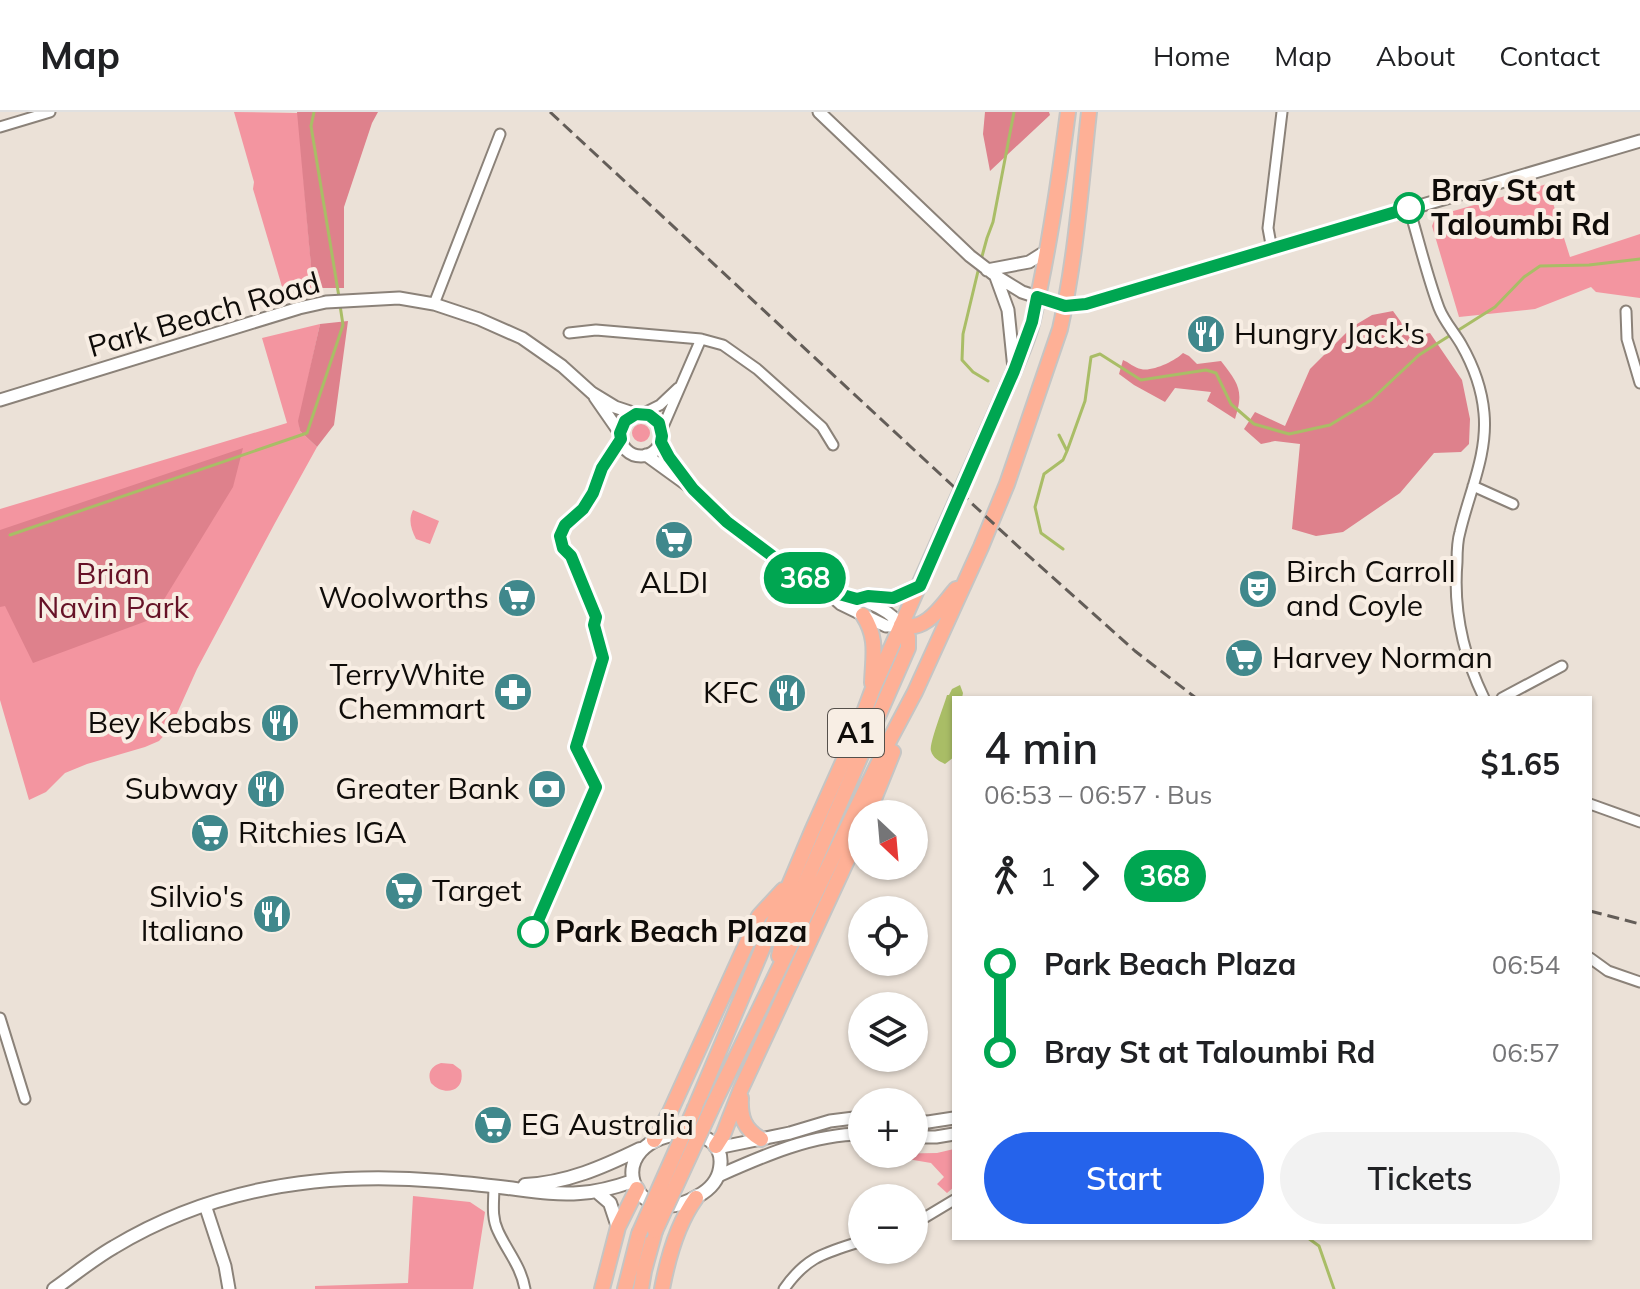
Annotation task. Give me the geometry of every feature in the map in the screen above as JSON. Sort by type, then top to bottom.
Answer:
[{"type":"highway","name":"A1","points":[[625,1289],[639,1234],[872,691],[1014,371],[1032,322],[1048,250],[1068,112]]},
{"type":"highway","name":"A1","points":[[641,1289],[655,1231],[714,1103],[915,692],[1007,484],[1060,329],[1076,230],[1089,112]]},
{"type":"highway","points":[[901,625],[914,627],[923,624],[969,573]]},
{"type":"highway","points":[[857,599],[868,596],[893,598],[920,586]]},
{"type":"highway","points":[[863,615],[873,639],[872,691]]},
{"type":"highway","points":[[773,983],[786,927],[908,648],[908,637],[901,625]]},
{"type":"highway","points":[[873,800],[915,692]]},
{"type":"highway","points":[[716,1147],[848,858]]},
{"type":"highway","points":[[650,1143],[670,1112],[759,916],[792,880]]},
{"type":"highway","points":[[741,1089],[740,1111],[744,1122],[751,1133],[761,1139]]},
{"type":"highway","points":[[602,1289],[618,1227],[635,1185]]},
{"type":"highway","points":[[662,1289],[667,1262],[680,1225],[696,1198]]},
{"type":"main road","points":[[494,1186],[567,1179],[607,1165],[650,1143],[674,1134],[687,1133],[705,1136],[716,1147],[721,1157],[718,1176],[708,1190],[696,1198],[671,1207],[650,1202],[635,1185],[631,1173],[638,1154],[650,1143]]},
{"type":"main road","points":[[54,1289],[114,1247],[169,1219],[205,1205],[304,1181],[388,1177],[556,1194],[635,1185]]},
{"type":"main road","points":[[596,1191],[610,1203],[618,1227]]},
{"type":"street","points":[[0,127],[50,112]]},
{"type":"street","points":[[819,112],[970,256],[1018,290],[1065,306],[1090,303],[1640,141]]},
{"type":"street","points":[[1272,250],[1268,228],[1282,112]]},
{"type":"street","points":[[434,304],[500,134]]},
{"type":"street","points":[[1409,208],[1440,310],[1473,369],[1484,413],[1479,464],[1459,536],[1455,580],[1463,643],[1483,696]]},
{"type":"street","points":[[992,273],[1029,262],[1048,250]]},
{"type":"street","points":[[992,273],[1008,310],[1014,371]]},
{"type":"street","name":"Park Beach Road","points":[[0,400],[326,302],[399,298],[434,304],[522,338],[562,366],[592,393],[615,407],[639,414]]},
{"type":"street","points":[[1626,311],[1627,339],[1640,383]]},
{"type":"street","points":[[569,333],[596,330],[701,339],[723,345],[757,369],[822,427],[833,445]]},
{"type":"street","points":[[681,385],[660,405],[625,421],[620,433],[627,450],[639,456],[646,455],[661,442],[662,429],[701,339]]},
{"type":"street","name":"Park Beach Road","points":[[592,393],[620,433]]},
{"type":"street","points":[[639,414],[654,418],[662,429]]},
{"type":"street","points":[[661,442],[693,489]]},
{"type":"street","points":[[646,455],[693,489],[727,522],[775,560],[825,590],[841,604],[886,626],[901,625]]},
{"type":"street","points":[[1473,486],[1513,504]]},
{"type":"street","points":[[825,590],[891,613],[901,625]]},
{"type":"street","points":[[1506,696],[1562,666]]},
{"type":"street","points":[[1592,805],[1640,822]]},
{"type":"street","points":[[1592,959],[1608,971],[1640,982]]},
{"type":"street","points":[[0,1018],[25,1099]]},
{"type":"street","points":[[928,1122],[952,1118]]},
{"type":"street","points":[[716,1147],[848,1119]]},
{"type":"street","points":[[928,1137],[952,1134]]},
{"type":"street","points":[[718,1176],[756,1159],[809,1142],[848,1135]]},
{"type":"street","points":[[494,1186],[493,1217],[498,1232],[522,1272],[525,1289]]},
{"type":"street","points":[[928,1217],[952,1201]]},
{"type":"street","points":[[205,1205],[225,1266],[229,1289]]},
{"type":"street","points":[[784,1289],[795,1272],[817,1256],[848,1246]]},
{"type":"green space","points":[[234,112],[298,113],[313,288],[283,290]]},
{"type":"green space","points":[[297,112],[378,112],[344,207],[344,288],[313,288]]},
{"type":"green space","points":[[985,112],[1049,112],[1050,115],[990,171],[983,134]]},
{"type":"green space","points":[[1547,184],[1570,257],[1640,234],[1640,298],[1596,292],[1591,287],[1535,309],[1459,317],[1432,226],[1436,216]]},
{"type":"green space","points":[[1393,311],[1411,336],[1430,333],[1462,380],[1470,419],[1469,444],[1461,452],[1434,453],[1400,493],[1343,532],[1316,536],[1292,529],[1300,444],[1275,441],[1261,444],[1244,429],[1255,412],[1285,426],[1310,369],[1352,327],[1372,315]]},
{"type":"green space","points":[[348,321],[334,425],[317,447],[300,431],[298,421],[320,324]]},
{"type":"green space","name":"Brian Navin Park","points":[[320,324],[299,421],[300,431],[317,447],[197,669],[170,729],[159,741],[145,747],[65,773],[46,792],[29,800],[0,700],[0,509],[287,423],[262,338]]},
{"type":"green space","points":[[1183,353],[1197,364],[1221,361],[1238,388],[1235,419],[1207,401],[1211,392],[1175,388],[1165,402],[1119,374],[1123,360],[1146,370]]},
{"type":"green space","points":[[637,424],[645,424],[650,433],[648,440],[637,442],[632,437],[632,429]]},
{"type":"green space","points":[[243,448],[233,487],[152,619],[33,663],[5,606],[0,607],[0,530]]},
{"type":"green space","points":[[413,510],[439,521],[430,544],[416,539],[411,524]]},
{"type":"green space","points":[[441,1063],[453,1064],[461,1070],[460,1083],[453,1090],[442,1090],[431,1083],[431,1070]]},
{"type":"green space","points":[[952,1149],[952,1189],[947,1193],[937,1184],[944,1177],[928,1162],[928,1153]]},
{"type":"green space","points":[[413,1196],[470,1202],[485,1212],[473,1289],[315,1289],[315,1286],[408,1283]]},
{"type":"shaded area","points":[[960,685],[963,693],[962,696],[952,696],[952,759],[945,764],[933,756],[931,747],[947,695]]},
{"type":"waterway","points":[[314,112],[311,126],[339,297]]},
{"type":"waterway","points":[[981,260],[993,222],[1014,112]]},
{"type":"waterway","points":[[1067,451],[1085,401],[1091,357],[1100,354],[1141,380],[1206,370],[1216,373],[1231,404],[1254,424],[1289,434],[1330,425],[1371,400],[1419,355],[1495,307],[1524,277],[1540,266],[1589,265],[1640,259]]},
{"type":"waterway","points":[[979,267],[963,334],[962,360],[973,372],[988,381]]},
{"type":"waterway","points":[[10,535],[307,433],[343,325],[340,305]]},
{"type":"waterway","points":[[1059,435],[1067,451],[1063,460],[1044,474],[1035,507],[1041,533],[1063,549]]},
{"type":"waterway","points":[[1311,1240],[1319,1246],[1334,1289]]},
{"type":"railway","points":[[550,112],[1022,550],[1135,651],[1193,696]]},
{"type":"railway","points":[[1592,912],[1640,924]]},
{"type":"bus line","name":"368","points":[[533,932],[596,787],[576,747],[603,658],[594,625],[596,617],[571,556],[560,542],[560,536],[565,525],[583,509],[593,493],[602,468],[621,439],[625,421],[636,414],[654,418],[662,429],[661,442],[669,457],[693,489],[727,522],[775,560],[825,590],[857,599],[868,596],[893,598],[920,586],[1014,371],[1032,322],[1037,297],[1065,306],[1086,304],[1409,208]]},
{"type":"place","name":"Bray St at Taloumbi Rd","points":[[1409,208]]},
{"type":"place","name":"Hungry Jack's","points":[[1206,334]]},
{"type":"place","name":"ALDI","points":[[674,540]]},
{"type":"place","name":"Birch Carroll and Coyle","points":[[1258,589]]},
{"type":"place","name":"Woolworths","points":[[517,598]]},
{"type":"place","name":"Harvey Norman","points":[[1244,658]]},
{"type":"place","name":"TerryWhite Chemmart","points":[[513,692]]},
{"type":"place","name":"KFC","points":[[787,693]]},
{"type":"place","name":"Bey Kebabs","points":[[280,723]]},
{"type":"place","name":"Subway","points":[[266,789]]},
{"type":"place","name":"Greater Bank","points":[[547,789]]},
{"type":"place","name":"Ritchies IGA","points":[[210,833]]},
{"type":"place","name":"Target","points":[[404,891]]},
{"type":"place","name":"Silvio's Italiano","points":[[272,914]]},
{"type":"place","name":"Park Beach Plaza","points":[[533,932]]},
{"type":"place","name":"EG Australia","points":[[493,1125]]}]
